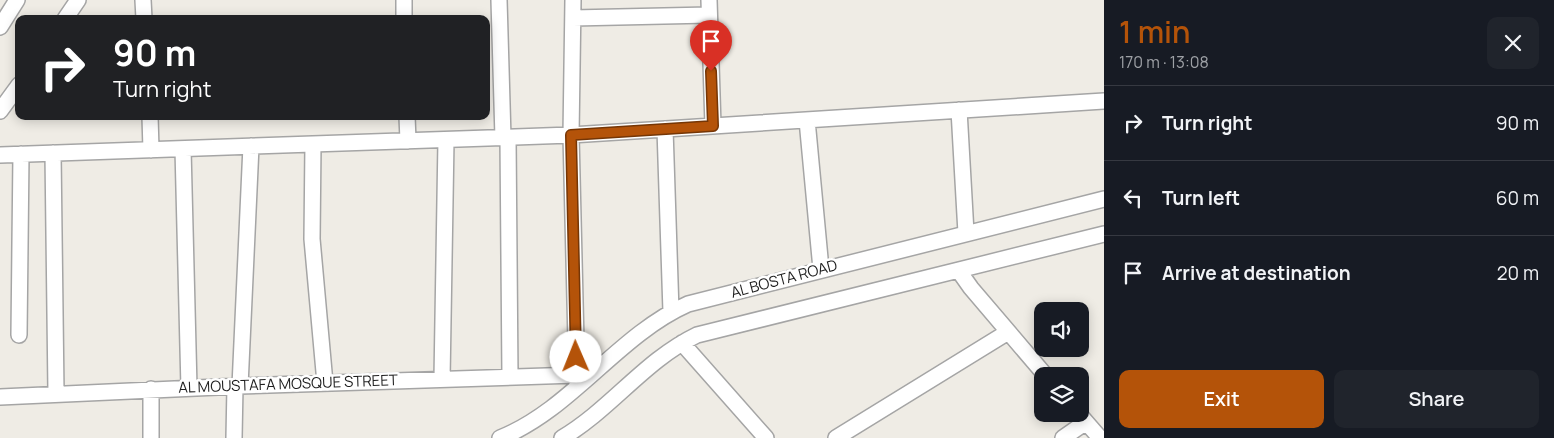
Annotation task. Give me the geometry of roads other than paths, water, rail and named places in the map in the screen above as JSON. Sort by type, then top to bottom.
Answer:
[{"type":"street","points":[[0,27],[17,0]]},
{"type":"street","points":[[68,15],[78,0]]},
{"type":"street","points":[[144,0],[144,15]]},
{"type":"street","points":[[404,0],[404,15]]},
{"type":"street","points":[[499,0],[505,138],[510,376]]},
{"type":"street","points":[[574,0],[571,135],[576,381]]},
{"type":"street","points":[[709,0],[713,126]]},
{"type":"street","points":[[573,18],[710,15]]},
{"type":"street","points":[[0,112],[15,91]]},
{"type":"street","points":[[0,154],[571,135],[1104,101]]},
{"type":"street","points":[[959,110],[966,233]]},
{"type":"street","points":[[150,120],[151,150]]},
{"type":"street","points":[[407,120],[408,141]]},
{"type":"street","points":[[807,120],[822,269]]},
{"type":"street","points":[[665,129],[671,312]]},
{"type":"street","points":[[442,379],[446,140]]},
{"type":"street","points":[[313,144],[312,239],[318,282],[325,383]]},
{"type":"street","points":[[234,438],[252,146]]},
{"type":"street","points":[[183,149],[189,388]]},
{"type":"street","points":[[53,153],[56,393]]},
{"type":"street","points":[[20,335],[21,154]]},
{"type":"street","name":"AL BOSTA ROAD","points":[[500,438],[542,414],[576,381],[657,321],[688,304],[1104,199]]},
{"type":"street","points":[[562,438],[591,418],[664,355],[697,335],[1104,234]]},
{"type":"street","points":[[959,271],[1038,367]]},
{"type":"street","points":[[836,438],[1008,332]]},
{"type":"street","points":[[682,343],[766,438]]},
{"type":"street","name":"AL MOUSTAFA MOSQUE STREET","points":[[0,397],[56,393],[510,376],[576,381]]},
{"type":"street","points":[[151,390],[151,438]]},
{"type":"street","points":[[1063,438],[1078,422]]},
{"type":"street","points":[[1086,422],[1100,438]]}]
